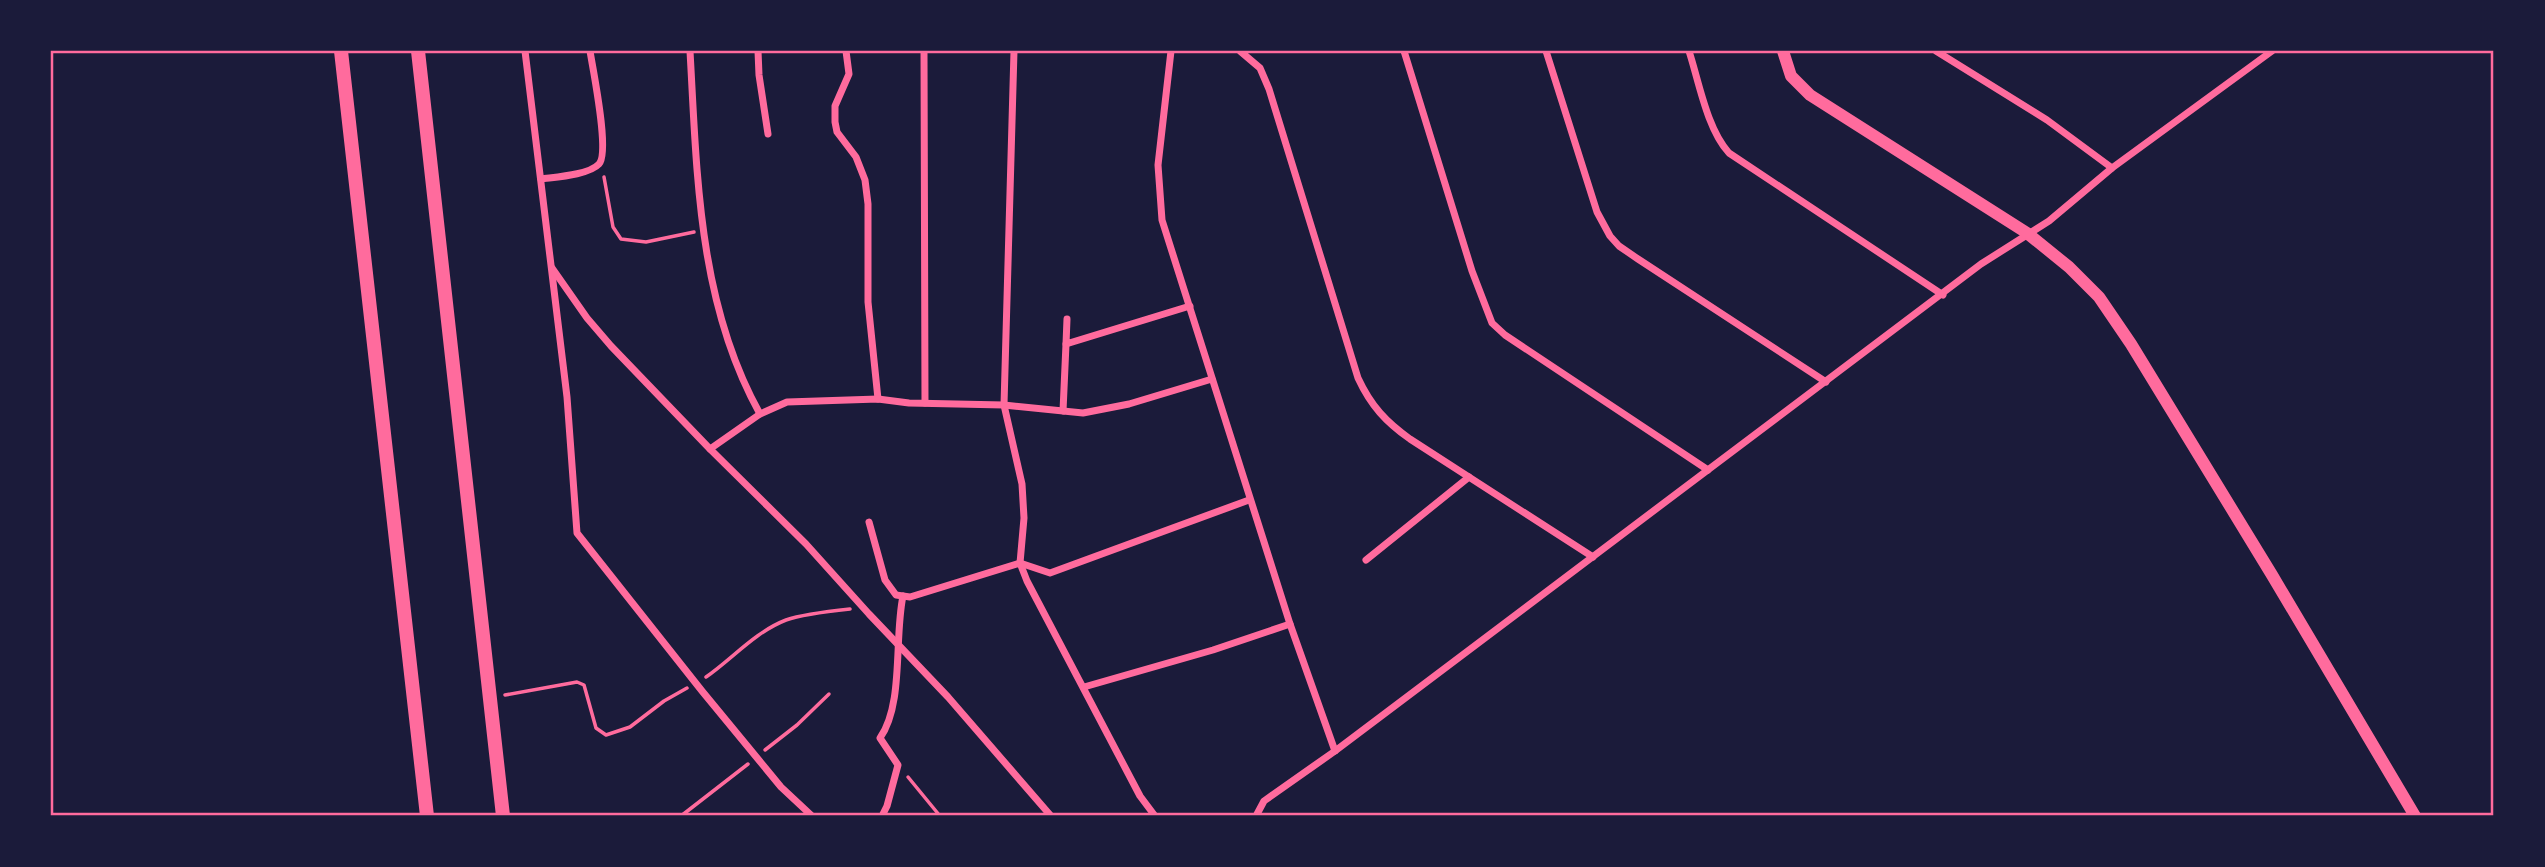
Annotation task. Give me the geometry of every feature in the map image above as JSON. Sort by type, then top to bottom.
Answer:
[{"type":"main road","points":[[341,51],[427,816]]},
{"type":"main road","points":[[418,51],[503,816]]},
{"type":"street","points":[[525,51],[567,397],[577,533],[781,787],[812,816]]},
{"type":"street","points":[[541,179],[578,173],[597,166],[603,157],[590,51]]},
{"type":"street","points":[[690,51],[690,99],[702,230],[718,304],[736,368],[760,414]]},
{"type":"street","points":[[758,51],[768,134]]},
{"type":"street","points":[[846,51],[849,74],[835,106],[835,122],[837,132],[856,156],[865,180],[868,204],[868,302],[878,400]]},
{"type":"street","points":[[923,51],[925,403]]},
{"type":"street","points":[[1014,51],[1004,405],[1022,484],[1024,517],[1020,563],[1140,796],[1155,816]]},
{"type":"street","points":[[1171,51],[1158,165],[1162,220],[1249,500],[1335,751]]},
{"type":"street","points":[[1240,51],[1260,68],[1269,89],[1358,378],[1367,399],[1387,423],[1594,557]]},
{"type":"street","points":[[1405,51],[1472,271],[1492,323],[1505,335],[1708,470]]},
{"type":"street","points":[[1546,51],[1590,193],[1610,236],[1638,259],[1826,382]]},
{"type":"street","points":[[1689,51],[1717,137],[1729,153],[1943,295]]},
{"type":"street","points":[[1783,51],[1791,76],[1810,95],[2027,233],[2069,267],[2099,297],[2272,575],[2415,816]]},
{"type":"street","points":[[1936,51],[2048,120],[2112,168]]},
{"type":"street","points":[[1256,816],[1264,801],[1335,751],[1981,264],[2049,221],[2112,168],[2272,51]]},
{"type":"street","points":[[552,267],[587,318],[611,346],[710,449],[771,506],[948,696],[1051,816]]},
{"type":"street","points":[[1066,344],[1190,306]]},
{"type":"street","points":[[1063,411],[1067,319]]},
{"type":"street","points":[[710,449],[760,414],[787,402],[878,400],[1004,405],[1083,413],[1100,411],[1212,380]]},
{"type":"street","points":[[1366,560],[1469,477]]},
{"type":"street","points":[[869,522],[885,580],[896,596],[910,597],[1020,563],[1051,573],[1249,500]]},
{"type":"street","points":[[882,816],[898,765],[880,738],[887,729],[892,713],[898,617],[903,596]]},
{"type":"street","points":[[1084,687],[1213,650],[1290,624]]},
{"type":"path","points":[[597,166],[604,177],[613,227],[621,239],[646,242],[702,230]]},
{"type":"path","points":[[490,698],[577,682],[584,685],[596,728],[606,736],[630,727],[664,701],[727,663],[753,639],[786,620],[863,607]]},
{"type":"path","points":[[898,765],[940,816]]}]
